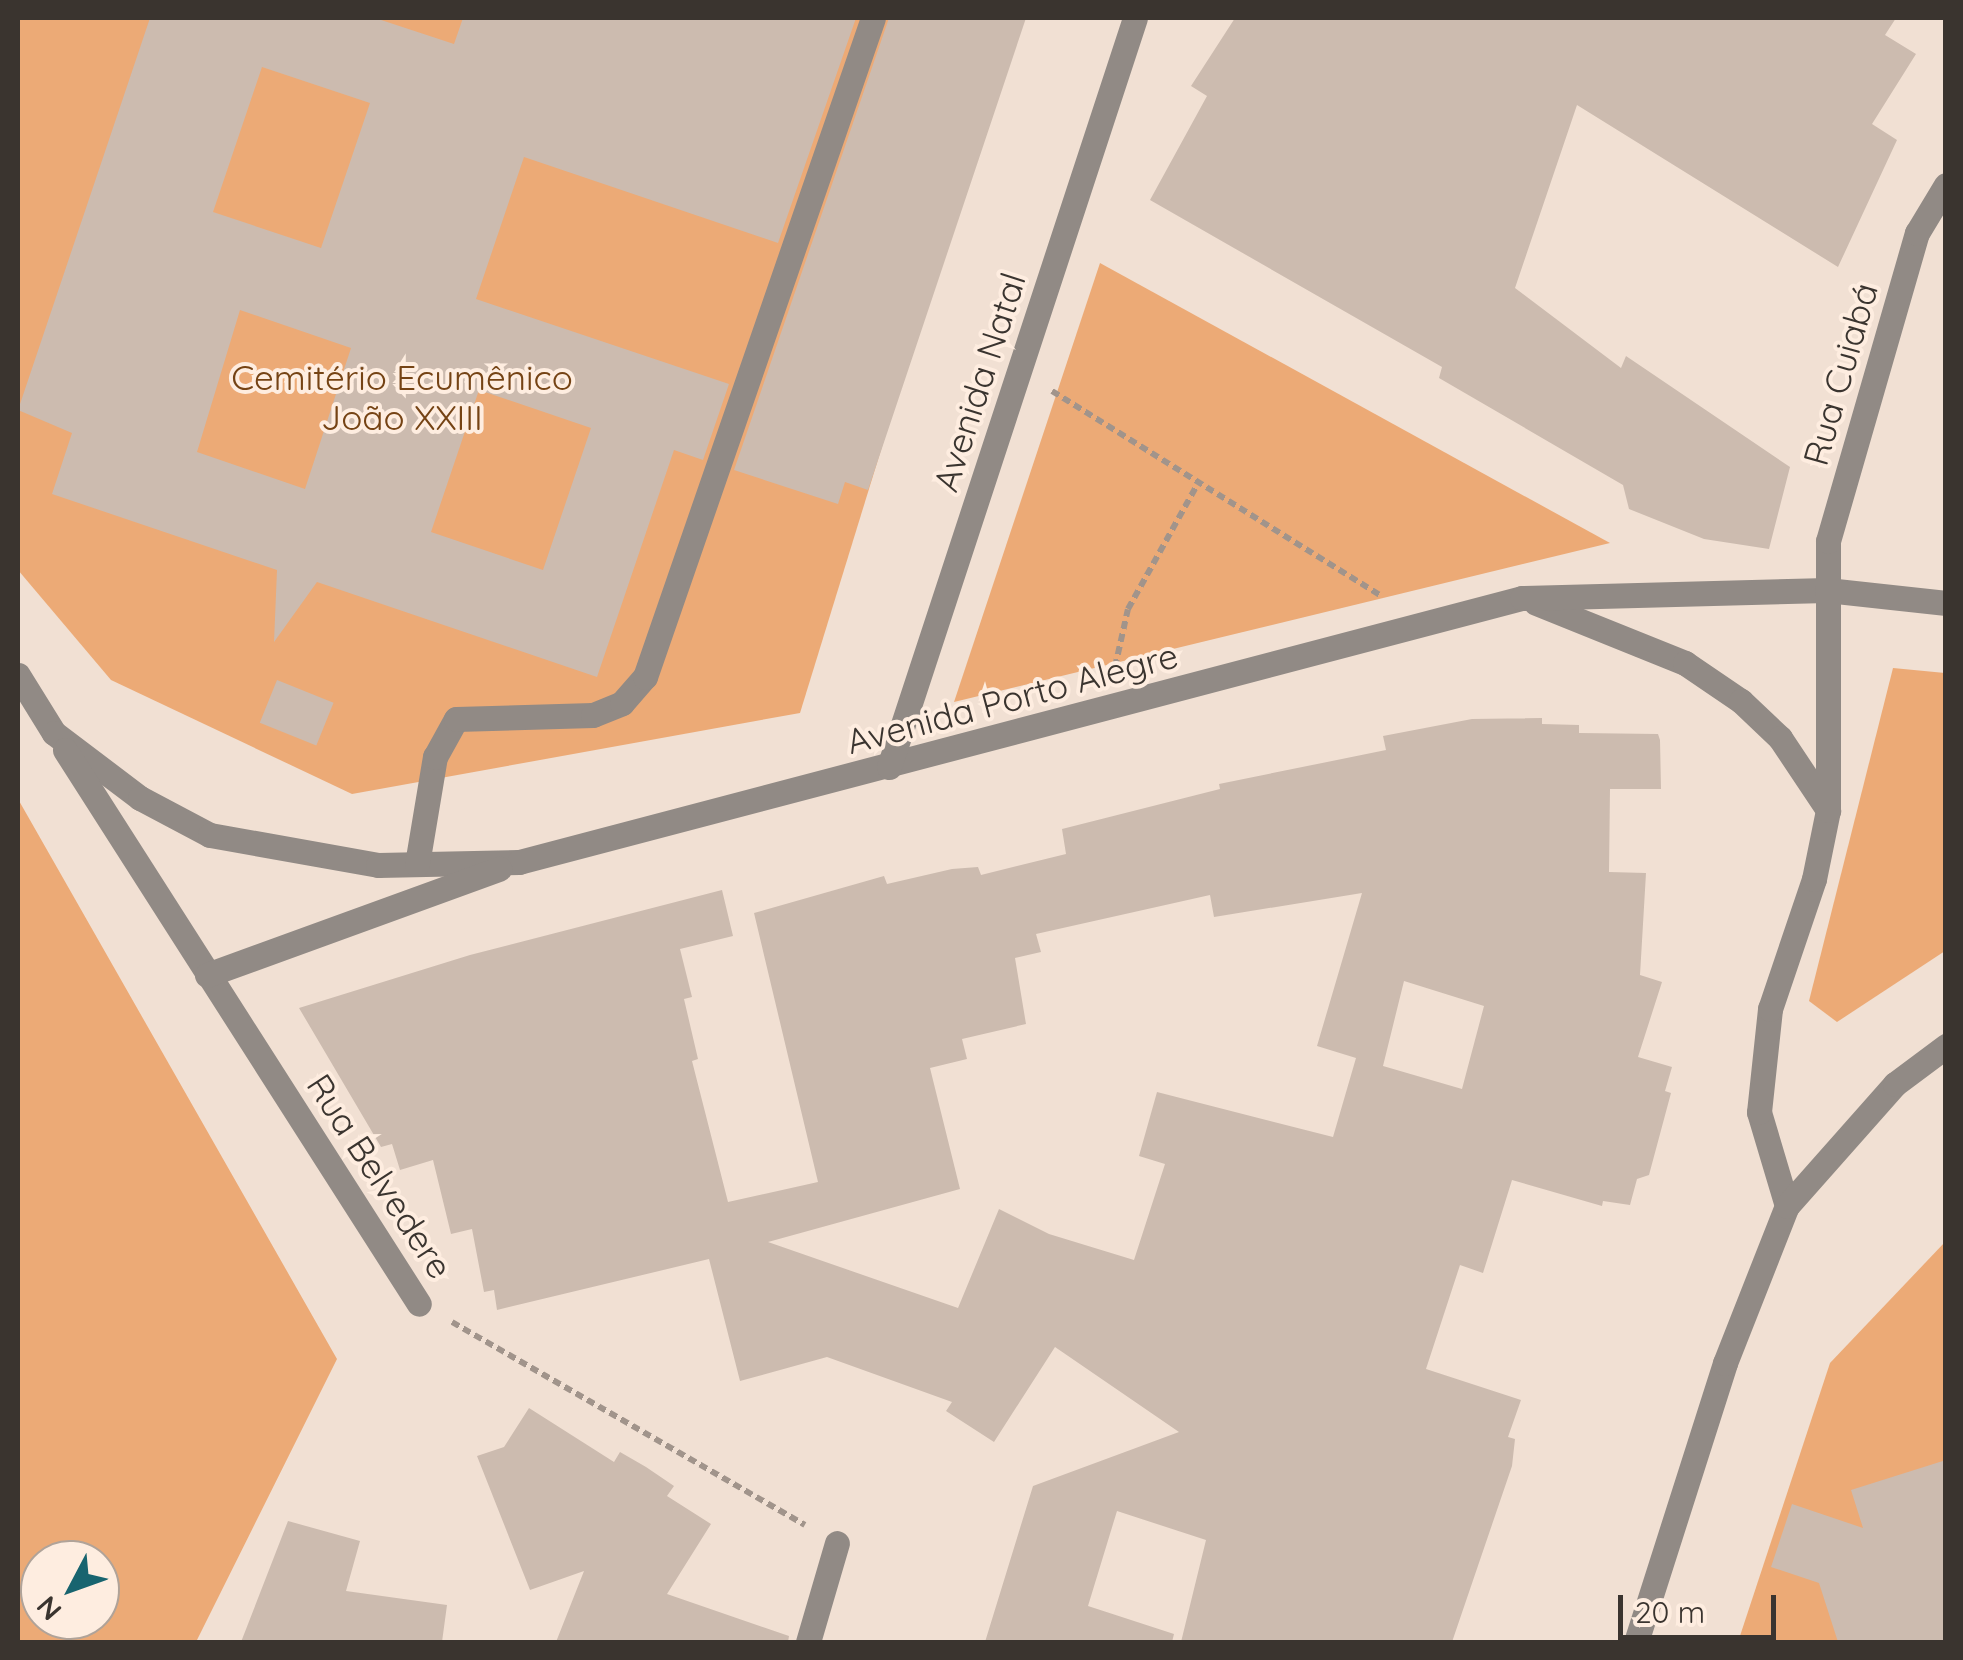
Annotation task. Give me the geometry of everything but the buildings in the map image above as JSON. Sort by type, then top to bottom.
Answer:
[{"type":"street","points":[[417,864],[435,757],[456,719],[594,715],[622,703],[645,676],[873,18]]},
{"type":"street","name":"Avenida Natal","points":[[889,767],[1135,18]]},
{"type":"street","name":"Rua Cuiabá","points":[[1787,1206],[1759,1112],[1770,1009],[1814,879],[1828,810],[1828,541],[1918,233],[1946,185]]},
{"type":"street","name":"Avenida Porto Alegre","points":[[207,975],[520,862],[1106,712],[1522,598],[1826,590],[1946,603]]},
{"type":"street","points":[[1522,598],[1652,648],[1741,702],[1780,738],[1828,810]]},
{"type":"street","name":"Avenida Porto Alegre","points":[[18,675],[54,733],[140,798],[210,835],[378,864],[520,862]]},
{"type":"street","name":"Rua Belvedere","points":[[54,733],[420,1304]]},
{"type":"street","points":[[1636,1642],[1724,1363],[1787,1206],[1895,1084],[1946,1046]]},
{"type":"street","points":[[808,1642],[837,1543]]},
{"type":"path","points":[[1020,371],[1424,622]]},
{"type":"path","points":[[1106,712],[1128,609],[1198,483]]},
{"type":"path","name":"Rua Belvedere","points":[[420,1304],[837,1543]]},
{"type":"green space","name":"Cemitério Ecumênico João XXIII","points":[[18,18],[1014,18],[800,713],[352,794],[111,680],[18,570]]},
{"type":"green space","points":[[1100,263],[1610,543],[954,702]]},
{"type":"green space","points":[[1893,668],[1945,673],[1945,951],[1837,1022],[1809,1001]]},
{"type":"green space","points":[[18,799],[337,1359],[196,1642],[18,1642]]},
{"type":"green space","points":[[1945,1242],[1945,1642],[1738,1642],[1830,1363]]}]
